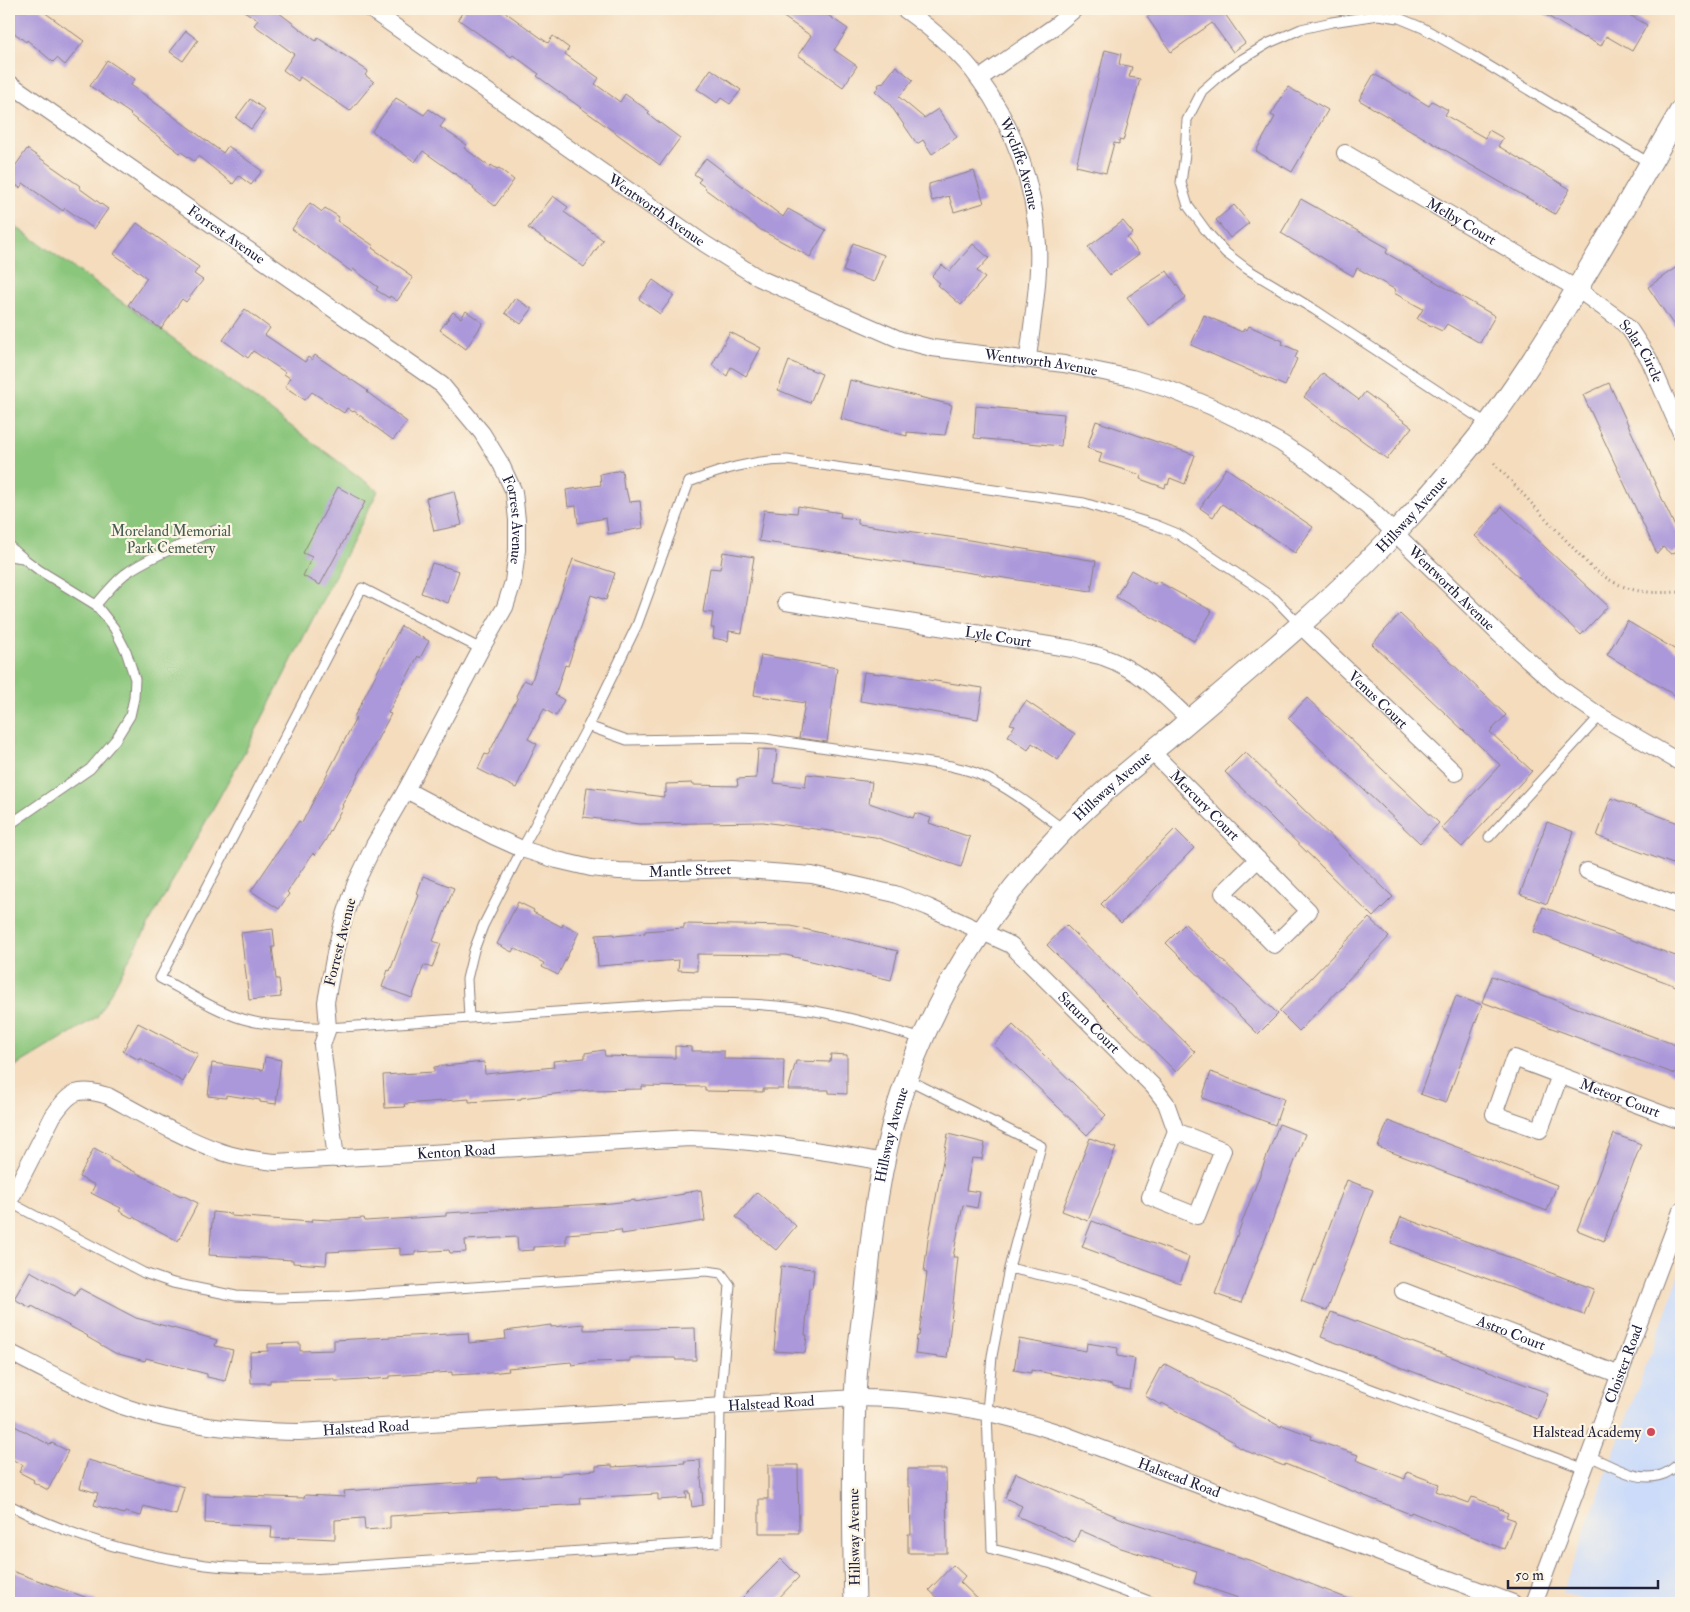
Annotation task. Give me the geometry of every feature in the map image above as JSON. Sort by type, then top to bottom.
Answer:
[{"type":"street","name":"Wentworth Avenue","points":[[370,9],[705,244],[759,278],[901,340],[932,348],[1028,358],[1096,369],[1132,378],[1171,390],[1210,406],[1274,439],[1311,463],[1368,507],[1528,661],[1560,688],[1600,716],[1681,763]]},
{"type":"street","name":"Wycliffe Avenue","points":[[904,9],[946,43],[979,79],[993,100],[1015,144],[1032,198],[1038,247],[1028,358]]},
{"type":"street","points":[[979,79],[1055,26],[1075,9]]},
{"type":"street","name":"Forrest Avenue","points":[[9,82],[442,385],[482,433],[501,464],[514,492],[517,520],[517,550],[513,582],[505,607],[406,790],[374,845],[355,885],[344,918],[326,1002],[328,1028],[322,1044],[336,1159]]},
{"type":"street","name":"Hillsway Avenue","points":[[855,1603],[854,1499],[856,1398],[868,1268],[884,1162],[898,1104],[907,1079],[922,1039],[950,985],[981,931],[1015,886],[1064,830],[1109,788],[1300,625],[1355,574],[1396,532],[1447,474],[1488,424],[1527,370],[1577,289],[1681,110]]},
{"type":"street","name":"Melby Court","points":[[1345,153],[1577,289]]},
{"type":"street","name":"Solar Circle","points":[[1577,289],[1619,319],[1634,334],[1649,359],[1681,433]]},
{"type":"street","name":"Lyle Court","points":[[786,602],[1073,649],[1104,657],[1144,678],[1162,692],[1190,720]]},
{"type":"street","name":"Venus Court","points":[[1300,625],[1455,773]]},
{"type":"street","name":"Mercury Court","points":[[1152,752],[1258,859],[1309,911],[1274,945],[1223,894],[1258,859]]},
{"type":"street","name":"Mantle Street","points":[[406,790],[493,836],[522,849],[556,860],[591,868],[618,871],[647,872],[732,869],[812,875],[895,894],[981,931]]},
{"type":"street","points":[[1587,871],[1681,908]]},
{"type":"street","name":"Saturn Court","points":[[981,931],[1010,946],[1153,1086],[1166,1104],[1176,1131]]},
{"type":"street","name":"Meteor Court","points":[[1560,1075],[1540,1130],[1494,1114],[1514,1058],[1560,1075],[1681,1121]]},
{"type":"street","name":"Kenton Road","points":[[9,1202],[54,1116],[70,1096],[81,1090],[108,1096],[200,1144],[223,1153],[248,1159],[274,1162],[690,1138],[770,1143],[884,1162]]},
{"type":"street","points":[[1176,1131],[1223,1150],[1197,1216],[1150,1197],[1176,1131]]},
{"type":"street","name":"Cloister Road","points":[[1534,1603],[1681,1211]]},
{"type":"street","name":"Astro Court","points":[[1403,1291],[1620,1375]]},
{"type":"street","name":"Halstead Road","points":[[9,1352],[59,1378],[123,1406],[180,1421],[252,1432],[309,1431],[856,1398],[916,1401],[987,1412],[1021,1420],[1060,1434],[1513,1603]]},
{"type":"lane","points":[[1488,424],[1322,315],[1246,269],[1226,253],[1207,232],[1188,206],[1181,183],[1187,120],[1202,91],[1218,76],[1239,61],[1269,43],[1301,29],[1378,15],[1399,18],[1423,28],[1471,55],[1651,164]]},
{"type":"lane","points":[[470,1018],[467,978],[474,950],[494,902],[588,726],[637,625],[689,482],[745,464],[768,460],[787,460],[1084,502],[1178,534],[1275,599],[1300,625]]},
{"type":"lane","points":[[96,605],[109,589],[127,573],[150,560],[216,530]]},
{"type":"lane","points":[[9,546],[39,570],[96,605],[114,628],[126,651],[135,679],[134,698],[130,716],[116,739],[90,769],[9,825]]},
{"type":"lane","points":[[9,556],[23,558]]},
{"type":"lane","points":[[481,649],[362,588],[160,978],[218,1008],[244,1019],[280,1025],[328,1028],[685,1003],[735,1003],[778,1006],[826,1013],[867,1022],[922,1039]]},
{"type":"lane","points":[[1490,837],[1600,716]]},
{"type":"lane","points":[[588,726],[627,740],[764,739],[951,766],[976,773],[997,784],[1016,795],[1064,830]]},
{"type":"lane","points":[[907,1079],[1042,1146],[1009,1268],[992,1356],[987,1412],[992,1549],[1052,1564],[1154,1603]]},
{"type":"lane","points":[[9,1202],[144,1273],[172,1284],[236,1296],[278,1298],[341,1296],[707,1271],[721,1274],[730,1285],[720,1406],[718,1542],[310,1569],[258,1569],[207,1565],[117,1546],[64,1528],[9,1505]]},
{"type":"lane","points":[[1009,1268],[1080,1284],[1127,1299],[1587,1462],[1652,1477],[1663,1475],[1681,1462]]},
{"type":"path","points":[[1494,463],[1590,566],[1600,574],[1628,589],[1660,593],[1681,592]]},
{"type":"shaded area","name":"Halstead Academy","points":[[1681,1271],[1681,1603],[1591,1603],[1562,1593]]},
{"type":"green space","name":"Moreland Memorial Park Cemetery","points":[[9,222],[166,333],[378,491],[250,742],[97,1017],[9,1070]]},
{"type":"building","points":[[13,9],[40,9],[84,41],[65,65],[57,58],[53,62],[27,40],[26,42],[9,29],[9,14]]},
{"type":"building","points":[[241,9],[274,9],[316,41],[318,38],[368,71],[365,75],[374,82],[350,111],[300,77],[298,81],[283,70],[294,54],[254,25],[258,20]]},
{"type":"building","points":[[465,9],[501,9],[548,43],[553,36],[569,48],[565,54],[599,78],[595,84],[620,102],[625,94],[650,112],[648,114],[680,138],[660,165],[537,76],[539,74],[513,55],[511,57],[458,19]]},
{"type":"building","points":[[772,9],[819,9],[848,29],[834,50],[857,66],[843,87],[798,55],[811,36]]},
{"type":"building","points":[[1159,9],[1233,9],[1225,14],[1245,43],[1233,52],[1212,23],[1171,52],[1147,17]]},
{"type":"building","points":[[1536,9],[1619,9],[1647,25],[1632,51],[1606,36],[1601,46]]},
{"type":"building","points":[[186,31],[198,40],[183,61],[170,52]]},
{"type":"building","points":[[1105,50],[1121,54],[1119,64],[1132,67],[1129,77],[1140,79],[1123,141],[1119,140],[1119,144],[1114,143],[1106,173],[1076,166]]},
{"type":"building","points":[[107,60],[135,79],[131,85],[223,153],[228,146],[262,171],[251,185],[239,176],[233,184],[198,156],[194,161],[180,153],[131,114],[90,86]]},
{"type":"building","points":[[896,66],[913,80],[899,97],[924,118],[938,109],[957,137],[932,154],[923,140],[917,144],[889,103],[875,91],[879,87],[878,85],[882,84]]},
{"type":"building","points":[[711,69],[741,90],[730,104],[721,98],[717,103],[697,89]]},
{"type":"building","points":[[1374,74],[1429,106],[1432,101],[1448,110],[1445,115],[1485,138],[1489,130],[1503,138],[1498,146],[1570,189],[1555,214],[1359,100]]},
{"type":"building","points":[[1288,87],[1328,110],[1292,172],[1256,151],[1275,117],[1271,115]]},
{"type":"building","points":[[396,98],[424,115],[429,109],[445,120],[440,127],[467,145],[464,148],[490,167],[491,165],[497,169],[499,168],[514,180],[495,206],[473,189],[474,187],[423,151],[415,162],[372,131]]},
{"type":"building","points":[[250,99],[265,110],[251,129],[236,118]]},
{"type":"building","points":[[27,149],[80,186],[79,188],[108,209],[94,229],[65,208],[63,211],[23,183],[20,188],[9,180],[9,175]]},
{"type":"building","points":[[706,158],[783,217],[788,209],[826,230],[810,257],[761,230],[705,189],[698,182],[701,179],[694,174]]},
{"type":"building","points":[[974,171],[984,203],[954,212],[949,196],[932,201],[929,184]]},
{"type":"building","points":[[553,196],[568,207],[564,212],[603,240],[584,267],[528,228]]},
{"type":"building","points":[[1301,199],[1388,248],[1386,253],[1495,316],[1480,343],[1447,324],[1442,331],[1417,319],[1423,309],[1394,293],[1396,290],[1357,268],[1353,276],[1281,233]]},
{"type":"building","points":[[310,203],[322,212],[325,208],[339,217],[337,221],[374,246],[372,248],[413,278],[397,301],[376,290],[378,287],[353,269],[352,272],[292,229]]},
{"type":"building","points":[[1234,205],[1249,223],[1230,238],[1216,220]]},
{"type":"building","points":[[1123,221],[1133,233],[1127,238],[1139,254],[1110,275],[1088,247]]},
{"type":"building","points":[[137,223],[199,267],[194,274],[203,280],[186,302],[182,299],[161,329],[128,305],[147,278],[114,254]]},
{"type":"building","points":[[853,243],[884,255],[874,282],[843,271]]},
{"type":"building","points":[[973,244],[989,258],[977,271],[985,278],[961,305],[938,285],[940,283],[932,276],[942,265],[950,271]]},
{"type":"building","points":[[1681,264],[1681,336],[1648,287]]},
{"type":"building","points":[[1167,271],[1186,298],[1149,326],[1127,297]]},
{"type":"building","points":[[653,280],[674,295],[660,314],[639,299]]},
{"type":"building","points":[[515,298],[532,309],[521,324],[505,313]]},
{"type":"building","points":[[245,309],[270,328],[265,335],[305,362],[308,357],[312,360],[315,355],[368,391],[407,422],[393,440],[354,411],[347,408],[344,413],[312,392],[305,400],[285,387],[290,378],[284,374],[285,372],[253,351],[248,358],[223,340]]},
{"type":"building","points":[[466,311],[483,323],[466,349],[440,330],[453,312],[461,318]]},
{"type":"building","points":[[1204,315],[1242,332],[1244,329],[1247,330],[1249,326],[1283,341],[1282,344],[1298,351],[1295,358],[1297,359],[1285,386],[1191,345]]},
{"type":"building","points":[[730,332],[761,348],[746,376],[731,367],[727,376],[712,365]]},
{"type":"building","points":[[789,361],[822,374],[810,403],[778,390]]},
{"type":"building","points":[[1323,373],[1359,400],[1365,392],[1412,427],[1387,459],[1304,397]]},
{"type":"building","points":[[850,380],[952,405],[945,435],[907,432],[907,436],[841,419]]},
{"type":"building","points":[[1609,383],[1681,540],[1681,549],[1671,554],[1663,547],[1657,554],[1583,395]]},
{"type":"building","points":[[976,406],[1064,414],[1061,446],[974,438]]},
{"type":"building","points":[[1096,421],[1195,455],[1185,484],[1170,478],[1165,488],[1140,479],[1141,475],[1099,462],[1102,453],[1087,448]]},
{"type":"building","points":[[1226,468],[1313,527],[1295,553],[1222,504],[1213,517],[1200,508]]},
{"type":"building","points":[[622,470],[624,489],[626,489],[629,502],[640,501],[643,528],[608,534],[606,518],[578,523],[576,506],[568,507],[566,490],[601,485],[600,474]]},
{"type":"building","points":[[338,487],[365,502],[320,585],[303,576],[312,557],[303,553]]},
{"type":"building","points":[[454,491],[462,525],[434,531],[426,498]]},
{"type":"building","points":[[798,506],[841,513],[840,517],[858,519],[858,524],[1096,561],[1091,591],[759,541],[764,510],[797,513]]},
{"type":"building","points":[[1502,507],[1608,606],[1581,635],[1475,536]]},
{"type":"building","points":[[723,552],[754,557],[742,633],[729,631],[728,641],[713,638],[714,628],[711,628],[713,613],[703,612],[710,568],[720,569]]},
{"type":"building","points":[[573,559],[615,573],[606,600],[591,595],[568,666],[565,665],[555,695],[564,700],[556,716],[544,709],[528,739],[537,744],[516,788],[478,769],[485,754],[488,755],[518,697],[516,696],[524,680],[531,683]]},
{"type":"building","points":[[432,563],[459,571],[448,603],[421,593]]},
{"type":"building","points":[[1131,570],[1155,584],[1157,581],[1212,611],[1194,641],[1116,597]]},
{"type":"building","points":[[1400,614],[1506,715],[1490,732],[1532,771],[1462,847],[1441,828],[1500,765],[1372,644]]},
{"type":"building","points":[[1627,621],[1681,653],[1681,699],[1607,655]]},
{"type":"building","points":[[401,626],[429,641],[420,658],[418,656],[388,713],[391,714],[342,805],[325,841],[315,855],[313,853],[287,892],[289,894],[279,909],[251,891],[299,821],[302,823]]},
{"type":"building","points":[[761,655],[837,668],[827,742],[799,738],[805,703],[754,695]]},
{"type":"building","points":[[864,672],[983,688],[978,719],[860,701]]},
{"type":"building","points":[[1307,698],[1439,823],[1420,843],[1288,718]]},
{"type":"building","points":[[1026,701],[1075,734],[1058,760],[1032,743],[1028,750],[1008,736],[1015,725],[1010,724]]},
{"type":"building","points":[[758,749],[777,750],[774,783],[805,787],[807,774],[872,782],[869,803],[913,818],[915,813],[931,818],[929,823],[970,837],[961,867],[875,837],[763,822],[639,824],[583,817],[587,787],[664,797],[666,784],[692,783],[693,785],[738,786],[737,779],[756,778]]},
{"type":"building","points":[[1245,752],[1393,897],[1373,917],[1225,772]]},
{"type":"building","points":[[1611,798],[1681,824],[1681,867],[1597,836]]},
{"type":"building","points":[[1547,822],[1574,832],[1547,904],[1520,894]]},
{"type":"building","points":[[1175,829],[1194,848],[1121,923],[1101,904]]},
{"type":"building","points":[[423,876],[454,888],[433,941],[441,944],[432,968],[424,965],[412,998],[382,987],[419,895],[417,894]]},
{"type":"building","points":[[518,902],[562,927],[563,924],[579,932],[558,975],[542,967],[544,963],[514,948],[512,952],[497,944]]},
{"type":"building","points":[[1543,907],[1681,958],[1681,988],[1534,932]]},
{"type":"building","points":[[1369,918],[1389,937],[1299,1031],[1279,1011]]},
{"type":"building","points":[[684,924],[791,926],[898,951],[891,980],[786,955],[697,954],[697,971],[678,970],[679,960],[598,966],[596,935],[614,934],[614,936],[645,933],[645,931],[684,928]]},
{"type":"building","points":[[1185,924],[1278,1014],[1258,1034],[1166,943]]},
{"type":"building","points":[[1066,925],[1195,1052],[1176,1072],[1047,945]]},
{"type":"building","points":[[273,929],[275,947],[272,947],[276,979],[279,979],[281,997],[249,1000],[241,933]]},
{"type":"building","points":[[1492,976],[1681,1047],[1681,1057],[1675,1074],[1482,1002]]},
{"type":"building","points":[[1456,996],[1482,1005],[1446,1103],[1420,1094]]},
{"type":"building","points":[[138,1023],[198,1054],[183,1082],[140,1058],[139,1060],[123,1051]]},
{"type":"building","points":[[1013,1025],[1106,1115],[1087,1135],[994,1045]]},
{"type":"building","points":[[675,1046],[691,1047],[691,1051],[724,1051],[724,1059],[784,1060],[783,1089],[763,1089],[763,1092],[705,1091],[705,1087],[642,1086],[642,1089],[589,1090],[521,1099],[469,1102],[469,1099],[404,1104],[405,1107],[385,1108],[383,1075],[434,1072],[434,1067],[484,1062],[485,1074],[554,1067],[553,1061],[585,1058],[585,1053],[604,1050],[605,1056],[675,1058]]},
{"type":"building","points":[[831,1054],[847,1055],[847,1094],[829,1093],[829,1090],[788,1090],[796,1061],[830,1062]]},
{"type":"building","points":[[265,1057],[281,1060],[276,1104],[226,1095],[226,1098],[208,1096],[212,1063],[263,1070]]},
{"type":"building","points":[[1211,1072],[1284,1099],[1275,1125],[1202,1098]]},
{"type":"building","points":[[1388,1121],[1557,1185],[1547,1211],[1378,1147]]},
{"type":"building","points":[[1279,1124],[1305,1134],[1241,1303],[1215,1294]]},
{"type":"building","points":[[948,1134],[985,1143],[982,1159],[972,1158],[966,1190],[980,1192],[977,1208],[963,1205],[953,1257],[958,1257],[947,1358],[915,1354],[927,1273],[924,1272],[928,1240]]},
{"type":"building","points":[[1614,1134],[1641,1144],[1604,1241],[1577,1230]]},
{"type":"building","points":[[1090,1138],[1116,1148],[1088,1221],[1062,1211]]},
{"type":"building","points":[[94,1148],[111,1157],[110,1159],[198,1203],[178,1241],[119,1211],[121,1208],[91,1193],[95,1185],[79,1177]]},
{"type":"building","points":[[1347,1180],[1373,1190],[1327,1311],[1301,1301]]},
{"type":"building","points":[[701,1190],[705,1221],[622,1234],[621,1230],[566,1234],[566,1245],[534,1247],[534,1250],[518,1251],[517,1237],[465,1240],[466,1252],[450,1253],[449,1250],[400,1255],[400,1248],[327,1252],[326,1265],[293,1263],[293,1260],[209,1255],[213,1212],[231,1214],[231,1216],[311,1222],[312,1219],[364,1218],[365,1221],[446,1216],[446,1213],[635,1200],[635,1202]]},
{"type":"building","points":[[757,1192],[796,1226],[776,1250],[736,1217]]},
{"type":"building","points":[[1401,1217],[1594,1289],[1584,1315],[1391,1243]]},
{"type":"building","points":[[1092,1221],[1189,1257],[1180,1283],[1082,1247]]},
{"type":"building","points":[[781,1266],[814,1269],[812,1288],[809,1288],[805,1353],[774,1351]]},
{"type":"building","points":[[30,1271],[75,1296],[79,1288],[136,1318],[217,1340],[215,1346],[233,1350],[225,1381],[207,1377],[207,1374],[146,1358],[145,1361],[115,1353],[32,1306],[31,1308],[14,1299]]},
{"type":"building","points":[[1331,1312],[1548,1393],[1538,1419],[1321,1337]]},
{"type":"building","points":[[584,1324],[584,1330],[695,1328],[696,1360],[630,1358],[630,1361],[591,1362],[572,1365],[571,1362],[508,1368],[509,1371],[490,1373],[452,1375],[452,1372],[348,1381],[334,1381],[334,1379],[270,1380],[270,1383],[251,1383],[250,1352],[268,1351],[268,1344],[300,1343],[300,1351],[334,1350],[334,1340],[468,1333],[469,1343],[506,1339],[505,1331],[551,1325],[551,1327]]},
{"type":"building","points":[[1019,1339],[1086,1351],[1087,1343],[1118,1348],[1117,1356],[1135,1359],[1130,1390],[1031,1370],[1031,1373],[1014,1370]]},
{"type":"building","points":[[1165,1364],[1281,1427],[1282,1425],[1312,1436],[1311,1439],[1358,1455],[1356,1460],[1405,1479],[1407,1472],[1439,1484],[1436,1491],[1469,1503],[1472,1497],[1499,1507],[1499,1509],[1508,1513],[1506,1517],[1515,1520],[1504,1549],[1285,1464],[1284,1466],[1249,1452],[1162,1403],[1161,1405],[1145,1396],[1160,1368],[1162,1369]]},
{"type":"building","points":[[9,1423],[50,1445],[52,1443],[68,1451],[48,1490],[19,1472],[23,1465],[9,1458]]},
{"type":"building","points":[[88,1460],[184,1487],[176,1515],[144,1506],[141,1516],[125,1512],[124,1514],[94,1505],[98,1493],[80,1488]]},
{"type":"building","points":[[700,1460],[703,1505],[692,1507],[690,1492],[686,1492],[687,1498],[658,1500],[658,1494],[580,1498],[581,1504],[390,1516],[390,1528],[365,1530],[364,1518],[335,1520],[335,1539],[271,1538],[272,1526],[205,1523],[206,1493],[211,1495],[304,1498],[305,1495],[345,1497],[344,1491],[479,1482],[478,1478],[497,1477],[497,1479],[562,1475],[562,1473],[596,1470],[596,1466],[612,1465],[612,1467],[685,1463],[684,1461]]},
{"type":"building","points":[[768,1465],[798,1465],[799,1533],[759,1533],[759,1499],[768,1499]]},
{"type":"building","points":[[908,1469],[946,1469],[947,1553],[908,1553],[908,1534],[911,1534]]},
{"type":"building","points":[[1016,1473],[1127,1521],[1255,1562],[1356,1603],[1253,1603],[1194,1583],[1197,1572],[1121,1548],[1080,1530],[1075,1542],[1017,1516],[1022,1506],[1005,1498]]},
{"type":"building","points":[[781,1559],[799,1577],[774,1603],[737,1603]]},
{"type":"building","points":[[953,1565],[965,1576],[960,1582],[982,1603],[943,1603],[929,1590]]},
{"type":"building","points":[[9,1570],[96,1601],[96,1603],[17,1603],[9,1600]]},
{"type":"place","name":"Halstead Academy","points":[[1651,1432]]}]
